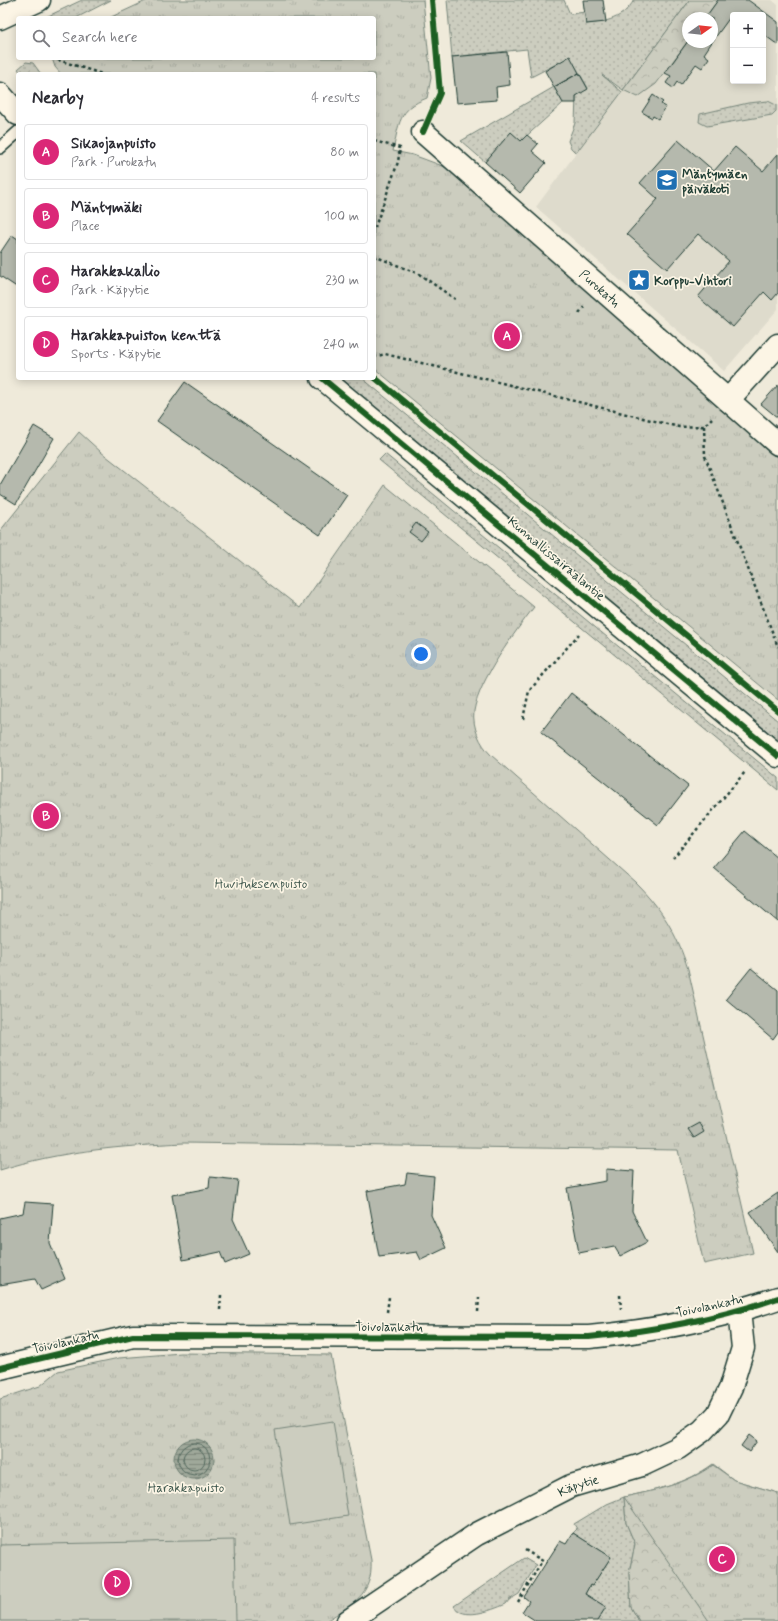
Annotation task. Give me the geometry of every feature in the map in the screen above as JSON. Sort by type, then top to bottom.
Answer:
[{"type":"street","points":[[0,18],[39,0]]},
{"type":"street","points":[[0,94],[16,112]]},
{"type":"street","name":"Purokatu","points":[[423,132],[778,444]]},
{"type":"street","points":[[728,400],[778,344]]},
{"type":"street","name":"Kunnallissairaalantie","points":[[324,380],[778,756]]},
{"type":"street","name":"Toivolankatu","points":[[0,1368],[133,1336],[589,1337],[622,1334],[738,1311],[778,1298]]},
{"type":"street","name":"Käpytie","points":[[348,1621],[477,1534],[571,1486],[642,1465],[678,1448],[702,1431],[718,1414],[732,1387],[742,1348],[738,1311]]},
{"type":"lane","points":[[0,148],[16,134]]},
{"type":"path","points":[[58,60],[96,72]]},
{"type":"path","points":[[376,142],[400,148],[398,162],[376,224]]},
{"type":"path","points":[[376,257],[419,274],[455,299]]},
{"type":"path","points":[[376,356],[385,354],[679,427],[704,426],[705,456],[778,647]]},
{"type":"path","points":[[520,388],[522,383]]},
{"type":"path","points":[[523,719],[529,691],[579,634]]},
{"type":"path","points":[[673,858],[745,772]]},
{"type":"path","points":[[220,1310],[221,1295]]},
{"type":"path","points":[[387,1312],[389,1296]]},
{"type":"path","points":[[478,1313],[479,1297]]},
{"type":"path","points":[[525,1550],[546,1563]]},
{"type":"path","points":[[518,1602],[542,1561]]},
{"type":"shaded area","name":"Mäntymäen päiväkoti","points":[[690,0],[772,0],[778,5],[778,309],[724,371],[536,207]]},
{"type":"green space","points":[[82,0],[111,0],[80,16],[48,16]]},
{"type":"green space","points":[[148,0],[423,0],[431,78],[427,98],[410,107],[401,118],[393,151],[413,155],[448,168],[778,457],[778,700],[376,370],[376,72],[59,72],[55,67],[53,60],[376,60],[376,16],[113,16]]},
{"type":"green space","points":[[447,0],[564,0],[570,14],[585,12],[586,24],[607,21],[619,15],[630,6],[634,0],[690,0],[623,90],[602,75],[622,92],[576,153],[571,148],[568,141],[575,123],[576,96],[588,88],[570,57],[531,77],[527,49],[452,57]]},
{"type":"green space","points":[[690,0],[718,0],[709,12],[682,12],[683,48],[656,84],[638,97],[623,90]]},
{"type":"green space","points":[[26,62],[33,63],[40,72],[20,72],[18,69]]},
{"type":"green space","points":[[554,87],[563,103],[521,141],[511,133],[485,162],[461,141]]},
{"type":"green space","points":[[768,101],[776,105],[776,111],[772,115],[707,126],[699,122],[700,114],[748,103]]},
{"type":"green space","points":[[343,380],[364,380],[778,721],[778,740]]},
{"type":"green space","name":"Huvituksenpuisto","points":[[79,432],[101,452],[300,608],[385,485],[534,607],[517,629],[490,671],[483,685],[474,711],[474,723],[478,735],[483,746],[491,755],[645,892],[673,932],[688,969],[753,1253],[704,1264],[678,1150],[184,1143],[91,1150],[45,1158],[0,1170],[0,531]]},
{"type":"green space","points":[[385,454],[778,778],[778,790],[379,460]]},
{"type":"green space","name":"Harakkapuisto","points":[[181,1353],[331,1355],[371,1560],[371,1572],[364,1591],[352,1604],[326,1621],[0,1621],[0,1399],[40,1386],[58,1371],[119,1358]]},
{"type":"green space","points":[[333,1421],[348,1516],[290,1525],[275,1430]]},
{"type":"green space","points":[[713,1464],[734,1480],[778,1493],[778,1621],[639,1621],[631,1607],[629,1573],[635,1544],[626,1523],[624,1497],[660,1489],[682,1481],[703,1471]]},
{"type":"green space","points":[[713,1465],[734,1480],[778,1493],[778,1621],[709,1621],[624,1497],[671,1486],[703,1472]]},
{"type":"green space","points":[[624,1497],[626,1523],[635,1544],[629,1573],[631,1607],[639,1621],[597,1621],[606,1607],[585,1594],[611,1557],[573,1533],[577,1529],[574,1524],[607,1504]]},
{"type":"green space","points":[[234,1540],[236,1621],[0,1621],[0,1545]]},
{"type":"green space","points":[[524,1558],[536,1565],[519,1594],[509,1600],[506,1604],[485,1612],[470,1614],[458,1611],[454,1606]]},
{"type":"water","points":[[194,1439],[208,1445],[214,1459],[208,1473],[194,1479],[180,1473],[174,1459],[180,1445]]},
{"type":"building","points":[[583,0],[603,0],[606,22],[586,24]]},
{"type":"building","points":[[718,0],[748,0],[764,12],[730,12],[730,17],[718,34],[718,12],[709,12]]},
{"type":"building","points":[[766,13],[778,22],[778,45],[766,36]]},
{"type":"building","points":[[683,48],[708,48],[704,54],[709,58],[702,68],[696,64],[681,85],[677,82],[673,88],[666,83],[671,76],[665,73]]},
{"type":"building","points":[[507,52],[510,85],[496,87],[497,100],[457,103],[452,57]]},
{"type":"building","points":[[570,56],[579,73],[554,87],[545,71]]},
{"type":"building","points":[[579,73],[588,89],[576,96],[576,103],[563,103],[554,87]]},
{"type":"building","points":[[653,95],[663,102],[661,104],[666,107],[658,119],[653,116],[652,118],[642,112]]},
{"type":"building","points":[[511,132],[521,141],[527,135],[538,144],[532,151],[546,163],[520,193],[485,162]]},
{"type":"building","points":[[678,140],[714,171],[735,147],[763,171],[778,154],[778,293],[772,300],[764,292],[733,327],[698,297],[729,261],[698,234],[667,269],[627,234],[658,199],[640,183]]},
{"type":"building","points":[[12,235],[16,238],[16,287],[0,276],[0,253]]},
{"type":"building","points":[[185,382],[347,495],[320,535],[157,421]]},
{"type":"building","points":[[778,385],[778,418],[761,404]]},
{"type":"building","points":[[34,426],[54,438],[16,504],[0,494],[0,485]]},
{"type":"building","points":[[416,523],[428,532],[421,541],[409,532]]},
{"type":"building","points":[[571,693],[688,786],[658,825],[541,732]]},
{"type":"building","points":[[745,831],[778,858],[778,922],[714,868]]},
{"type":"building","points":[[751,968],[778,990],[778,1032],[773,1039],[726,999]]},
{"type":"building","points":[[699,1123],[704,1132],[694,1138],[688,1129]]},
{"type":"building","points":[[606,1169],[634,1171],[632,1211],[647,1242],[620,1256],[614,1246],[579,1253],[567,1188],[606,1181]]},
{"type":"building","points":[[407,1173],[434,1176],[431,1215],[446,1248],[421,1260],[417,1252],[379,1257],[367,1191],[405,1184]]},
{"type":"building","points":[[210,1177],[238,1180],[233,1219],[249,1254],[225,1264],[220,1252],[183,1260],[172,1195],[209,1188]]},
{"type":"building","points":[[778,1193],[778,1252],[750,1212]]},
{"type":"building","points":[[25,1202],[53,1204],[50,1243],[65,1279],[41,1290],[35,1279],[0,1285],[0,1218],[23,1213]]},
{"type":"building","points":[[749,1435],[757,1441],[749,1452],[741,1446]]},
{"type":"building","points":[[573,1533],[611,1557],[585,1594],[606,1607],[597,1621],[536,1621],[522,1612],[529,1601],[524,1597],[560,1541],[566,1544]]},
{"type":"cycle path","points":[[423,132],[440,93],[432,0]]},
{"type":"cycle path","points":[[376,379],[778,711]]},
{"type":"cycle path","points":[[324,380],[778,756]]},
{"type":"cycle path","points":[[0,1368],[133,1336],[589,1337],[661,1328],[732,1312],[778,1298]]},
{"type":"place","name":"Mäntymäen päiväkoti","points":[[667,180]]},
{"type":"place","name":"Korppu-Vihtori","points":[[639,280]]},
{"type":"place","name":"Sikaojanpuisto","points":[[507,336]]},
{"type":"place","name":"Mäntymäki","points":[[46,816]]},
{"type":"place","name":"Harakkakallio","points":[[722,1559]]},
{"type":"place","name":"Harakkapuiston kenttä","points":[[117,1583]]}]
